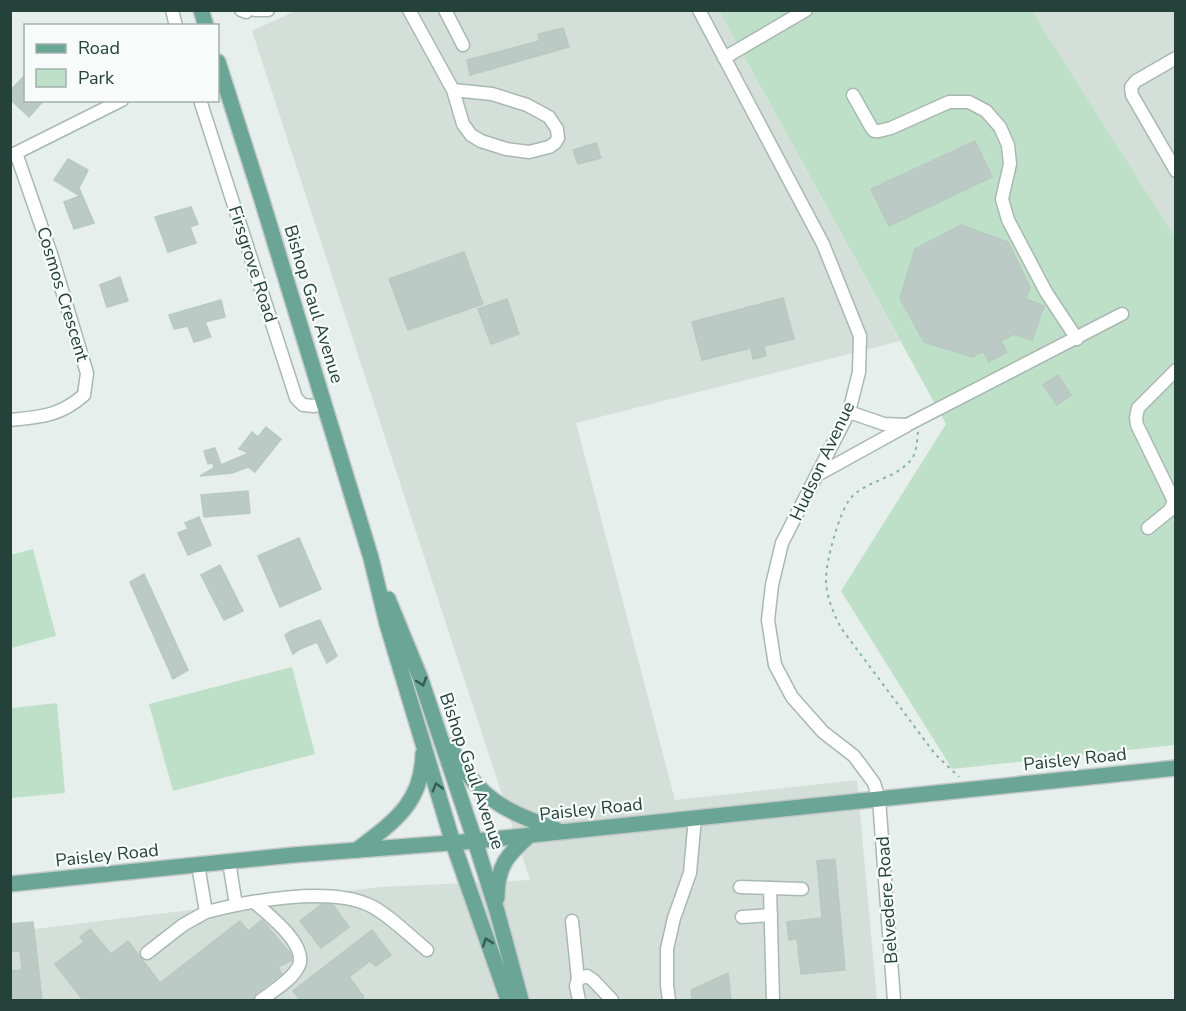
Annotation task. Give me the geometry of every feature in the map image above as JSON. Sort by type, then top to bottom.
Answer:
[{"type":"main road","name":"Bishop Gaul Avenue","points":[[219,65],[371,558],[387,624],[453,843],[508,1000]]},
{"type":"main road","name":"Bishop Gaul Avenue","points":[[371,558],[411,653],[475,841],[521,1000]]},
{"type":"main road","points":[[431,712],[456,759],[483,793],[517,815],[559,831]]},
{"type":"main road","points":[[357,850],[387,827],[412,800],[420,780],[424,743]]},
{"type":"main road","name":"Paisley Road","points":[[10,884],[357,850],[475,841],[1176,768]]},
{"type":"main road","points":[[497,911],[499,872],[512,850],[530,835]]},
{"type":"street","points":[[242,10],[246,12],[249,10]]},
{"type":"street","points":[[255,10],[268,10]]},
{"type":"street","points":[[409,10],[453,90],[463,124],[471,135],[506,149],[529,152],[549,147],[558,138],[549,117],[527,105],[492,94],[453,90]]},
{"type":"street","points":[[445,10],[463,45]]},
{"type":"street","name":"Hudson Avenue","points":[[699,10],[823,244],[860,336],[859,372],[849,412],[782,543],[772,585],[768,620],[775,665],[792,697],[823,732],[854,756],[874,783],[879,799]]},
{"type":"street","points":[[724,58],[806,10]]},
{"type":"street","points":[[1176,57],[1136,81],[1131,87],[1132,95],[1176,171]]},
{"type":"street","points":[[853,95],[871,127],[879,131],[891,128],[949,102],[969,102],[986,111],[1000,128],[1008,145],[1010,164],[1002,199],[1008,220],[1046,292],[1077,339]]},
{"type":"street","points":[[13,154],[118,102]]},
{"type":"street","name":"Firsgrove Road","points":[[201,102],[296,398],[303,405],[323,404]]},
{"type":"street","name":"Cosmos Crescent","points":[[10,420],[51,415],[71,407],[84,395],[87,373],[54,265],[13,154]]},
{"type":"street","points":[[818,475],[907,425],[1122,314]]},
{"type":"street","points":[[1149,528],[1170,510],[1174,501],[1137,426],[1136,413],[1138,408],[1176,370]]},
{"type":"street","points":[[849,412],[884,424],[907,425]]},
{"type":"street","name":"Belvedere Road","points":[[879,799],[894,1000]]},
{"type":"street","points":[[669,1000],[667,949],[690,873],[695,818]]},
{"type":"street","points":[[229,862],[236,905]]},
{"type":"street","points":[[198,865],[206,912]]},
{"type":"street","points":[[740,887],[802,889]]},
{"type":"street","points":[[770,888],[773,1000]]},
{"type":"street","points":[[147,953],[183,925],[206,912],[254,902],[325,895],[353,898],[371,906],[428,950]]},
{"type":"street","points":[[254,902],[284,929],[298,947],[302,958],[299,967],[291,977],[261,1000]]},
{"type":"street","points":[[742,917],[771,915]]},
{"type":"street","points":[[572,921],[579,1000]]},
{"type":"street","points":[[578,979],[588,976],[612,1000]]},
{"type":"path","points":[[919,420],[914,455],[891,476],[866,485],[850,499],[841,515],[826,578],[830,606],[841,628],[935,754],[973,789]]},
{"type":"shaded area","points":[[297,10],[719,11],[900,341],[576,423],[675,800],[857,780],[877,1000],[11,1000],[10,932],[380,887],[530,880],[252,31]]},
{"type":"shaded area","points":[[1032,11],[1175,11],[1175,237]]},
{"type":"green space","points":[[719,11],[1032,11],[1175,237],[1175,745],[952,769],[841,591],[946,424]]},
{"type":"green space","points":[[33,549],[56,636],[11,648],[11,555]]},
{"type":"green space","points":[[292,667],[315,754],[173,791],[149,704]]},
{"type":"green space","points":[[57,703],[65,793],[11,798],[11,708]]},
{"type":"building","points":[[563,28],[569,47],[470,75],[467,60],[539,41],[538,34]]},
{"type":"building","points":[[24,76],[24,102],[42,102],[29,117],[10,99],[10,91]]},
{"type":"building","points":[[975,141],[992,177],[889,226],[871,189]]},
{"type":"building","points":[[596,143],[601,158],[578,164],[573,150]]},
{"type":"building","points":[[68,159],[88,170],[79,188],[94,223],[74,229],[64,202],[80,196],[54,180]]},
{"type":"building","points":[[191,207],[198,224],[190,227],[196,243],[168,252],[155,217]]},
{"type":"building","points":[[961,225],[1008,242],[1030,287],[1026,299],[1044,306],[1032,340],[1014,334],[1001,341],[1007,352],[989,362],[983,351],[972,357],[924,342],[900,298],[915,249]]},
{"type":"building","points":[[464,252],[483,304],[408,330],[389,279]]},
{"type":"building","points":[[120,277],[128,301],[107,307],[100,285]]},
{"type":"building","points":[[783,298],[794,339],[764,346],[766,356],[753,359],[751,348],[702,360],[692,322]]},
{"type":"building","points":[[507,299],[519,334],[491,344],[478,309]]},
{"type":"building","points":[[221,300],[225,317],[205,322],[211,337],[194,342],[188,326],[174,329],[169,315]]},
{"type":"building","points":[[1058,375],[1071,395],[1057,405],[1043,385]]},
{"type":"building","points":[[266,427],[281,439],[255,472],[248,467],[232,473],[200,476],[214,468],[213,463],[208,464],[204,451],[215,448],[221,465],[249,453],[239,449],[252,432],[258,437]]},
{"type":"building","points":[[248,491],[250,513],[204,517],[201,495]]},
{"type":"building","points":[[199,517],[211,545],[188,555],[178,533],[188,529],[185,523]]},
{"type":"building","points":[[299,538],[321,589],[280,607],[258,556]]},
{"type":"building","points":[[220,565],[243,611],[224,620],[201,575]]},
{"type":"building","points":[[144,574],[188,670],[173,679],[130,582]]},
{"type":"building","points":[[320,620],[337,656],[327,663],[317,642],[293,654],[285,635]]},
{"type":"building","points":[[835,859],[845,970],[801,974],[797,939],[789,940],[787,922],[822,918],[817,861]]},
{"type":"building","points":[[322,904],[333,905],[349,927],[321,948],[300,921]]},
{"type":"building","points":[[262,920],[291,954],[292,960],[278,967],[282,974],[256,993],[253,1000],[83,1000],[55,964],[84,942],[80,937],[90,929],[111,954],[128,941],[160,983],[240,921],[248,931]]},
{"type":"building","points":[[33,922],[42,1000],[10,1000],[10,971],[22,970],[20,951],[10,952],[10,924]]},
{"type":"building","points":[[372,930],[391,955],[376,966],[370,961],[349,977],[364,997],[360,1000],[300,1000],[293,991]]},
{"type":"building","points":[[728,973],[731,1000],[692,1000],[691,990]]}]
